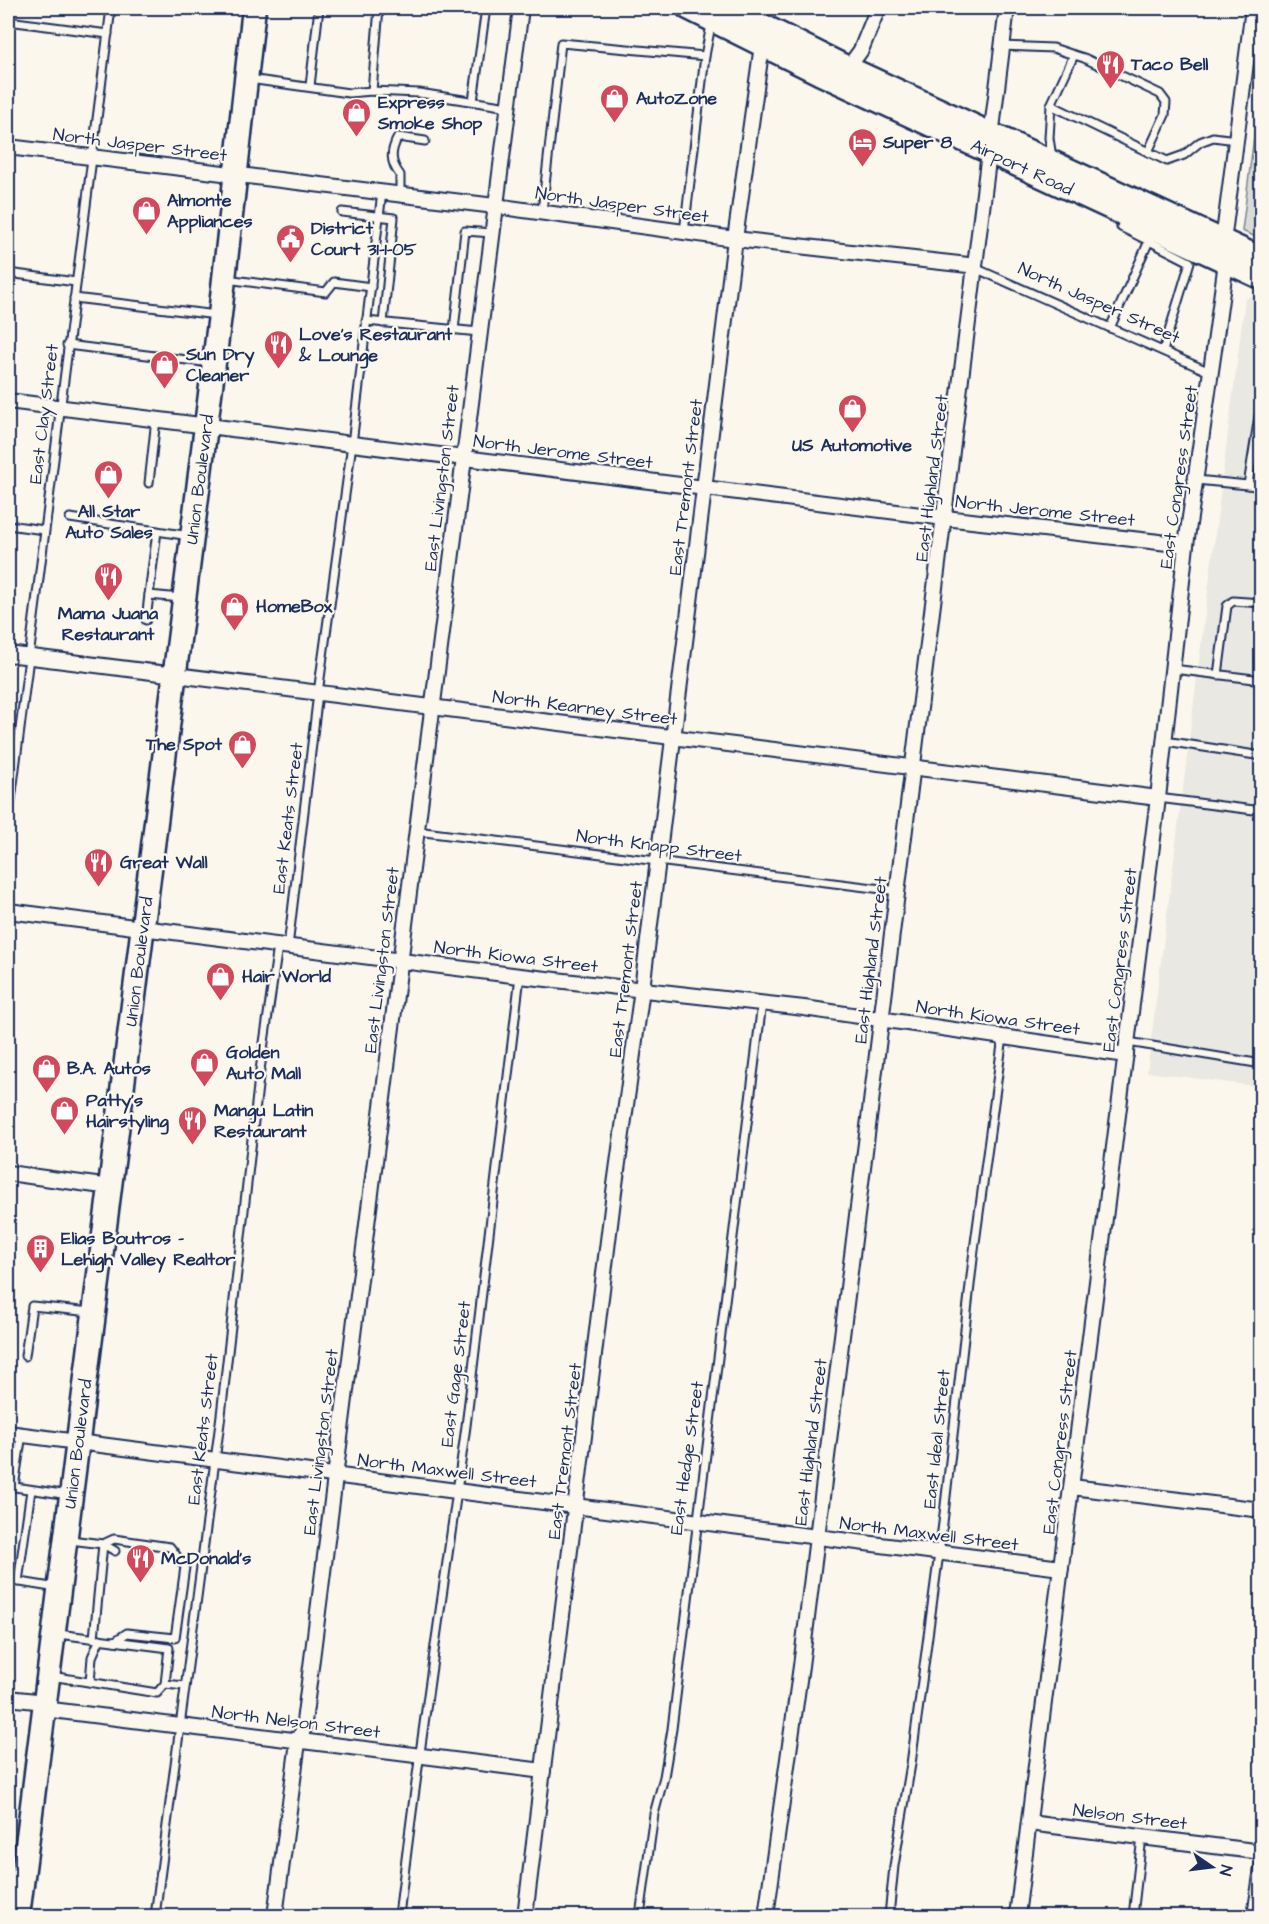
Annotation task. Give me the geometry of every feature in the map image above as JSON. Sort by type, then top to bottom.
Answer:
[{"type":"main road","name":"Union Boulevard","points":[[17,1908],[49,1676],[220,315],[254,8]]},
{"type":"main road","name":"Airport Road","points":[[688,8],[720,14],[991,144],[1052,162],[1224,252],[1262,278]]},
{"type":"main road","name":"Airport Road","points":[[764,36],[848,68],[1126,214],[1176,246],[1262,259]]},
{"type":"street","name":"East Livingston Street","points":[[275,1917],[298,1742],[303,1730],[336,1475],[431,707],[521,8]]},
{"type":"street","points":[[848,68],[861,50],[878,8]]},
{"type":"street","name":"East Highland Street","points":[[766,1917],[817,1539],[1007,8]]},
{"type":"street","name":"East Congress Street","points":[[1017,1917],[1158,798],[1186,545],[1212,373],[1236,140],[1253,8]]},
{"type":"street","name":"East Tremont Street","points":[[525,1917],[735,239],[764,36]]},
{"type":"street","name":"North Jasper Street","points":[[8,147],[495,206],[735,239],[968,265],[975,268]]},
{"type":"street","name":"North Jerome Street","points":[[8,401],[945,518],[1186,545]]},
{"type":"street","name":"North Kearney Street","points":[[8,654],[1158,798]]},
{"type":"street","name":"North Kiowa Street","points":[[8,911],[520,976],[762,1003],[1003,1036],[1127,1048]]},
{"type":"street","points":[[8,1173],[110,1187]]},
{"type":"street","name":"North Maxwell Street","points":[[8,1432],[817,1539],[1061,1568]]},
{"type":"street","points":[[1072,1487],[1262,1510]]},
{"type":"street","name":"North Nelson Street","points":[[8,1698],[44,1706],[179,1727],[543,1771]]},
{"type":"street","name":"Nelson Street","points":[[1029,1823],[1262,1852]]},
{"type":"street","points":[[1255,1917],[1262,1868]]},
{"type":"lane","name":"East Clay Street","points":[[8,824],[10,780],[111,8]]},
{"type":"lane","points":[[310,86],[319,8]]},
{"type":"lane","points":[[372,91],[379,8]]},
{"type":"lane","points":[[473,101],[486,8]]},
{"type":"lane","points":[[684,232],[705,57],[720,14]]},
{"type":"lane","points":[[8,21],[108,34]]},
{"type":"lane","points":[[542,212],[561,43],[705,57]]},
{"type":"lane","points":[[1002,46],[1053,48],[1084,58],[1160,94],[1166,102],[1165,115],[1148,152]]},
{"type":"lane","points":[[1052,162],[1049,138],[1051,105],[1074,56]]},
{"type":"lane","points":[[246,79],[349,93],[372,91],[419,93],[508,107]]},
{"type":"lane","points":[[1051,105],[1167,161],[1184,155],[1200,142],[1213,137],[1236,140]]},
{"type":"lane","points":[[400,194],[400,175],[393,165],[392,149],[398,137],[425,141]]},
{"type":"lane","points":[[352,444],[382,192]]},
{"type":"lane","points":[[342,212],[394,218],[383,323]]},
{"type":"lane","points":[[1126,214],[1121,227],[1149,241],[1176,246],[1190,262],[1163,351]]},
{"type":"lane","points":[[454,330],[465,231],[492,233]]},
{"type":"lane","points":[[1110,328],[1149,241]]},
{"type":"lane","name":"North Jasper Street","points":[[975,268],[1212,373]]},
{"type":"lane","points":[[8,273],[76,282]]},
{"type":"lane","points":[[224,279],[326,292],[334,282],[370,287]]},
{"type":"lane","points":[[74,298],[220,315]]},
{"type":"lane","points":[[366,321],[479,332]]},
{"type":"lane","points":[[67,345],[213,363]]},
{"type":"lane","points":[[1248,485],[1257,447],[1262,397]]},
{"type":"lane","points":[[149,483],[156,419]]},
{"type":"lane","name":"East Keats Street","points":[[156,1917],[241,1252],[260,1077],[283,947],[352,444]]},
{"type":"lane","points":[[1196,480],[1262,487]]},
{"type":"lane","points":[[70,518],[192,536]]},
{"type":"lane","points":[[8,525],[44,530]]},
{"type":"lane","points":[[146,620],[157,531]]},
{"type":"lane","points":[[149,595],[184,599]]},
{"type":"lane","points":[[1218,675],[1227,606],[1233,601],[1262,603]]},
{"type":"lane","points":[[1173,669],[1262,680]]},
{"type":"lane","points":[[1164,741],[1262,756]]},
{"type":"lane","points":[[1158,798],[1262,811]]},
{"type":"lane","name":"North Knapp Street","points":[[416,831],[898,891]]},
{"type":"lane","name":"East Gage Street","points":[[399,1917],[411,1813],[466,1426],[520,976]]},
{"type":"lane","name":"East Hedge Street","points":[[640,1917],[654,1814],[664,1777],[672,1729],[762,1003]]},
{"type":"lane","name":"East Ideal Street","points":[[889,1917],[894,1866],[911,1764],[974,1250],[1003,1036]]},
{"type":"lane","points":[[1127,1048],[1260,1064],[1262,1047]]},
{"type":"lane","points":[[25,1356],[33,1306],[94,1312]]},
{"type":"lane","points":[[22,1434],[11,1487],[71,1495]]},
{"type":"lane","points":[[18,1582],[31,1490]]},
{"type":"lane","points":[[104,1544],[114,1539],[170,1547],[175,1559],[185,1567],[176,1638],[127,1633],[115,1641]]},
{"type":"lane","points":[[66,1540],[104,1544],[115,1551]]},
{"type":"lane","points":[[90,1682],[92,1657],[97,1639],[104,1544]]},
{"type":"lane","points":[[8,1580],[60,1588]]},
{"type":"lane","points":[[49,1676],[157,1693],[165,1684],[170,1648],[54,1633]]},
{"type":"lane","points":[[165,1684],[184,1686]]},
{"type":"lane","points":[[1132,1917],[1142,1837]]},
{"type":"shaded area","points":[[1261,80],[1261,239],[1242,231]]},
{"type":"shaded area","points":[[1261,292],[1261,1087],[1147,1072],[1245,299]]},
{"type":"place","name":"Taco Bell","points":[[1110,90]]},
{"type":"place","name":"AutoZone","points":[[615,124]]},
{"type":"place","name":"Express Smoke Shop","points":[[357,138]]},
{"type":"place","name":"Super 8","points":[[862,168]]},
{"type":"place","name":"Almonte Appliances","points":[[146,236]]},
{"type":"place","name":"District Court 31-1-05","points":[[290,264]]},
{"type":"place","name":"Love’s Restaurant & Lounge","points":[[278,370]]},
{"type":"place","name":"Sun Dry Cleaner","points":[[165,390]]},
{"type":"place","name":"US Automotive","points":[[852,434]]},
{"type":"place","name":"All Star Auto Sales","points":[[109,500]]},
{"type":"place","name":"Mama Juana Restaurant","points":[[108,602]]},
{"type":"place","name":"HomeBox","points":[[235,632]]},
{"type":"place","name":"The Spot","points":[[243,770]]},
{"type":"place","name":"Great Wall","points":[[99,888]]},
{"type":"place","name":"Hair World","points":[[221,1002]]},
{"type":"place","name":"Golden Auto Mall","points":[[205,1088]]},
{"type":"place","name":"B.A. Autos","points":[[46,1094]]},
{"type":"place","name":"Patty's Hairstyling","points":[[65,1136]]},
{"type":"place","name":"Mangu Latin Restaurant","points":[[193,1146]]},
{"type":"place","name":"Elias Boutros - Lehigh Valley Realtor","points":[[40,1274]]},
{"type":"place","name":"McDonald's","points":[[140,1584]]}]
